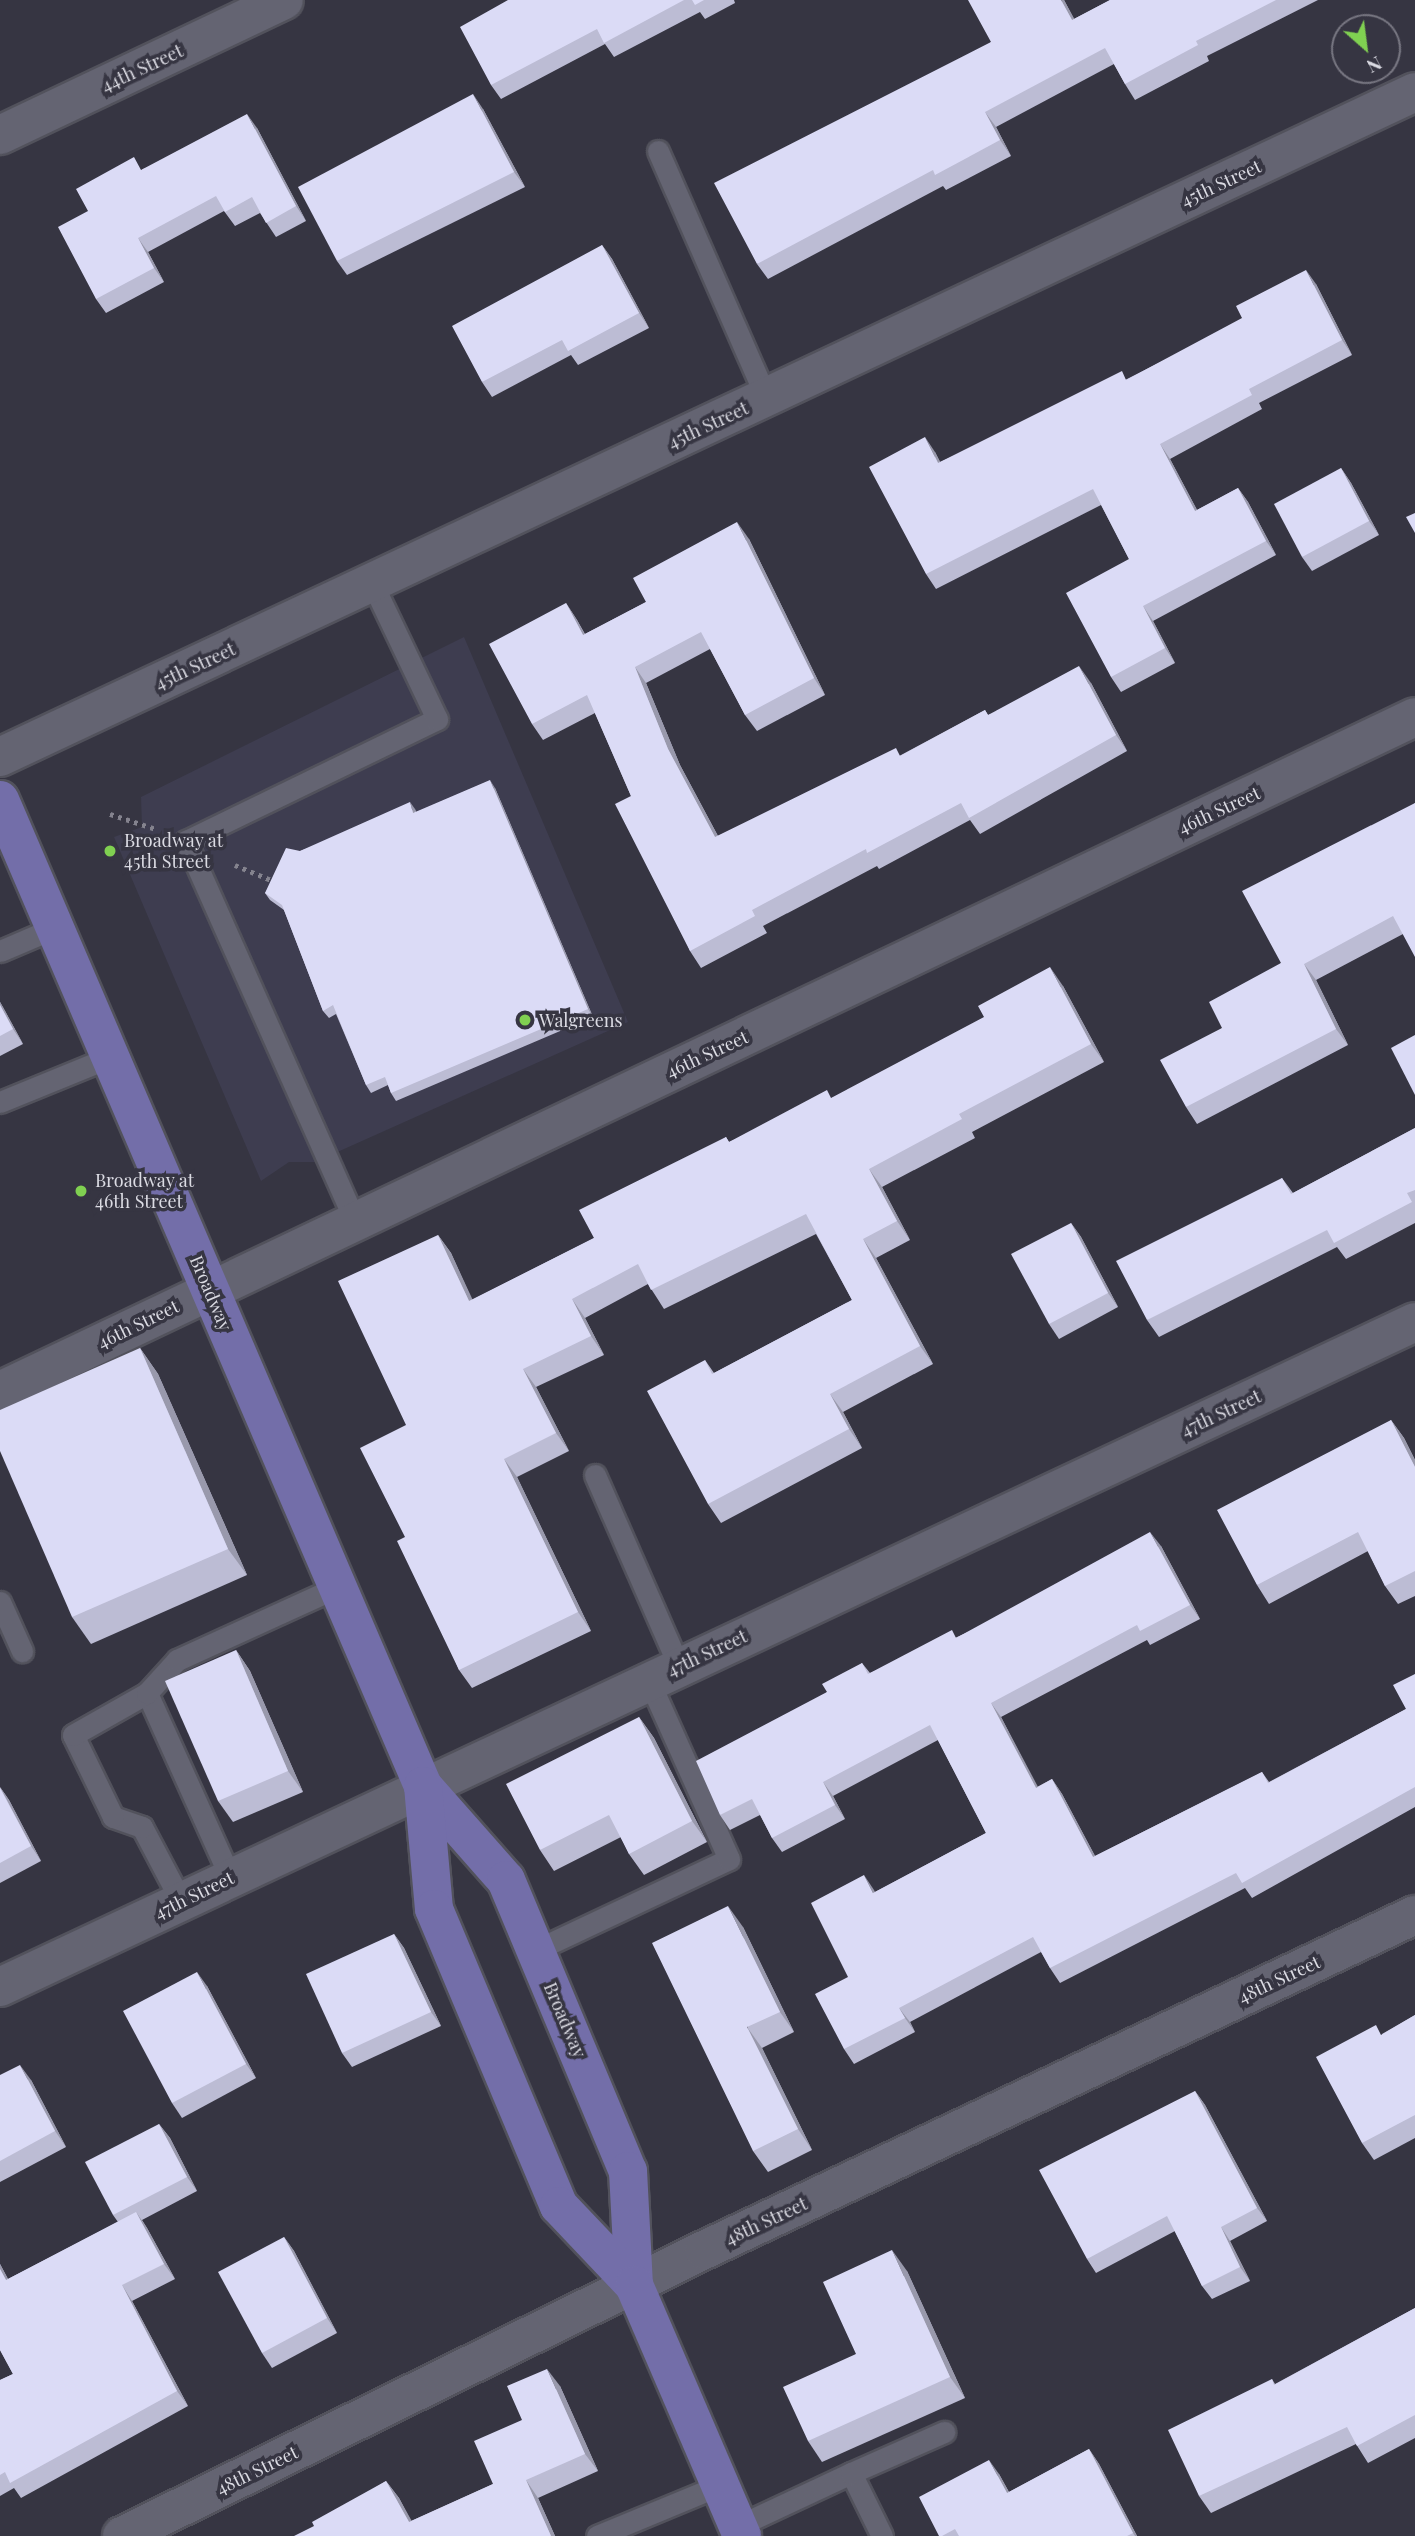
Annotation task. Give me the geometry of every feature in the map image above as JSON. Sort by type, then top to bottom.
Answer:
[{"type":"main road","name":"Broadway","points":[[0,800],[423,1786],[506,1880],[536,1950],[628,2171],[634,2285]]},
{"type":"main road","name":"Broadway","points":[[423,1786],[434,1909],[559,2206],[634,2285],[740,2531]]},
{"type":"street","name":"44th Street","points":[[0,135],[284,0]]},
{"type":"street","name":"45th Street","points":[[0,757],[1415,92]]},
{"type":"street","name":"46th Street","points":[[0,1391],[209,1289],[1415,718]]},
{"type":"street","name":"47th Street","points":[[0,1987],[1415,1322]]},
{"type":"street","name":"48th Street","points":[[122,2536],[634,2285],[1415,1915]]},
{"type":"lane","points":[[658,151],[766,397]]},
{"type":"lane","points":[[355,1221],[186,841],[437,719],[372,583]]},
{"type":"lane","points":[[0,951],[54,928]]},
{"type":"lane","points":[[0,1102],[110,1056]]},
{"type":"lane","points":[[536,1950],[729,1859],[595,1475]]},
{"type":"lane","points":[[181,1901],[142,1827],[113,1817],[73,1735],[147,1693],[177,1661],[337,1587]]},
{"type":"lane","points":[[0,1602],[22,1651]]},
{"type":"lane","points":[[147,1693],[230,1877]]},
{"type":"lane","points":[[740,2531],[851,2473],[944,2432]]},
{"type":"lane","points":[[851,2473],[882,2536]]},
{"type":"lane","points":[[597,2536],[720,2485]]},
{"type":"path","points":[[110,814],[160,831]]},
{"type":"path","points":[[231,864],[276,882]]},
{"type":"shaded area","points":[[464,637],[628,1022],[315,1162],[289,1162],[261,1181],[114,837],[142,827],[141,797]]},
{"type":"building","points":[[508,0],[684,0],[604,43],[597,29],[491,85],[460,27]]},
{"type":"building","points":[[968,0],[1061,0],[1072,20],[1110,0],[1276,0],[1196,41],[1198,45],[1125,84],[1105,48],[985,112],[1000,140],[935,175],[933,170],[757,264],[714,183],[991,42]]},
{"type":"building","points":[[473,94],[514,172],[337,261],[298,187]]},
{"type":"building","points":[[247,114],[296,206],[266,223],[252,197],[225,212],[216,196],[138,238],[154,268],[96,299],[58,227],[88,211],[76,189],[134,157],[141,170]]},
{"type":"building","points":[[602,245],[639,313],[568,351],[562,340],[482,382],[452,326]]},
{"type":"building","points":[[1306,270],[1342,340],[1249,389],[1252,395],[1160,444],[1195,511],[1238,488],[1266,541],[1143,606],[1165,648],[1111,677],[1066,593],[1129,559],[1093,489],[926,574],[869,467],[925,437],[938,463],[1122,371],[1126,380],[1242,318],[1236,306]]},
{"type":"building","points":[[1341,468],[1369,521],[1302,557],[1274,504]]},
{"type":"building","points":[[1415,513],[1415,533],[1406,517]]},
{"type":"building","points":[[737,522],[814,678],[745,715],[701,632],[635,667],[668,749],[715,837],[896,748],[900,756],[985,710],[988,715],[1079,666],[1116,735],[969,818],[961,803],[867,853],[866,849],[752,910],[755,916],[690,951],[615,804],[631,796],[587,695],[532,724],[489,644],[566,603],[583,635],[646,602],[633,578]]},
{"type":"building","name":"Walgreens","points":[[490,780],[588,1009],[391,1093],[385,1077],[366,1085],[333,1005],[323,1011],[282,905],[265,893],[286,848],[300,851],[410,802],[413,813]]},
{"type":"building","points":[[1415,803],[1415,957],[1393,916],[1304,964],[1336,1029],[1186,1107],[1160,1060],[1222,1028],[1209,1002],[1281,963],[1242,891]]},
{"type":"building","points":[[1050,967],[1091,1044],[959,1114],[962,1119],[869,1169],[897,1221],[863,1239],[920,1346],[830,1394],[849,1429],[708,1504],[647,1391],[705,1360],[712,1374],[852,1300],[806,1214],[651,1290],[638,1264],[572,1299],[591,1336],[523,1369],[556,1433],[504,1459],[578,1612],[459,1670],[397,1541],[405,1537],[360,1448],[406,1425],[338,1281],[438,1235],[469,1301],[594,1238],[579,1210],[726,1137],[729,1142],[827,1090],[831,1098],[984,1017],[978,1006]]},
{"type":"building","points":[[0,1005],[13,1029],[0,1036]]},
{"type":"building","points":[[1415,1035],[1415,1095],[1391,1048]]},
{"type":"building","points":[[1415,1128],[1415,1190],[1407,1193],[1412,1202],[1334,1243],[1327,1230],[1147,1320],[1116,1261],[1282,1178],[1291,1194]]},
{"type":"building","points":[[1071,1223],[1108,1293],[1049,1324],[1011,1254]]},
{"type":"building","points":[[140,1348],[228,1549],[72,1617],[0,1451],[0,1410]]},
{"type":"building","points":[[1391,1420],[1415,1467],[1415,1571],[1385,1586],[1358,1532],[1257,1585],[1217,1510]]},
{"type":"building","points":[[1150,1532],[1190,1605],[1140,1631],[1137,1625],[991,1703],[1036,1788],[1052,1779],[1093,1857],[1262,1772],[1268,1783],[1406,1709],[1393,1685],[1415,1674],[1415,1787],[1242,1883],[1236,1873],[1050,1968],[1033,1937],[899,2008],[905,2018],[844,2049],[815,1994],[848,1977],[811,1903],[864,1875],[873,1893],[986,1833],[930,1725],[823,1782],[835,1805],[772,1838],[752,1799],[720,1815],[696,1761],[827,1692],[822,1684],[862,1663],[868,1674],[952,1630],[956,1638]]},
{"type":"building","points":[[236,1650],[288,1771],[218,1801],[165,1681]]},
{"type":"building","points":[[639,1717],[692,1821],[629,1854],[609,1815],[540,1850],[506,1784]]},
{"type":"building","points":[[0,1788],[31,1846],[0,1863]]},
{"type":"building","points":[[728,1906],[780,2012],[747,2027],[798,2129],[753,2151],[652,1943]]},
{"type":"building","points":[[394,1934],[431,2012],[342,2053],[306,1974]]},
{"type":"building","points":[[197,1972],[246,2064],[172,2103],[123,2011]]},
{"type":"building","points":[[1415,2015],[1415,2115],[1362,2143],[1316,2057],[1376,2025],[1381,2035]]},
{"type":"building","points":[[20,2065],[55,2131],[0,2161],[0,2075]]},
{"type":"building","points":[[1195,2091],[1257,2208],[1221,2227],[1240,2267],[1202,2286],[1167,2216],[1087,2259],[1039,2170]]},
{"type":"building","points":[[159,2124],[187,2177],[113,2215],[85,2162]]},
{"type":"building","points":[[136,2212],[164,2264],[122,2285],[177,2391],[10,2483],[5,2472],[0,2475],[0,2380],[13,2374],[0,2350],[0,2269],[6,2280]]},
{"type":"building","points":[[284,2237],[327,2318],[262,2353],[218,2272]]},
{"type":"building","points":[[892,2250],[950,2377],[808,2441],[783,2387],[856,2354],[823,2282]]},
{"type":"building","points":[[1415,2308],[1415,2415],[1357,2446],[1347,2427],[1199,2496],[1168,2430],[1272,2379],[1274,2385]]},
{"type":"building","points":[[547,2369],[585,2454],[526,2480],[551,2536],[294,2536],[314,2526],[312,2522],[386,2481],[409,2522],[493,2484],[474,2441],[522,2420],[507,2386]]},
{"type":"building","points":[[1089,2449],[1133,2533],[1127,2536],[959,2536],[955,2529],[939,2536],[919,2497],[989,2460],[1007,2493]]},
{"type":"place","name":"Broadway at 45th Street","points":[[110,851]]},
{"type":"place","name":"Walgreens","points":[[525,1020]]},
{"type":"place","name":"Broadway at 46th Street","points":[[81,1191]]}]
